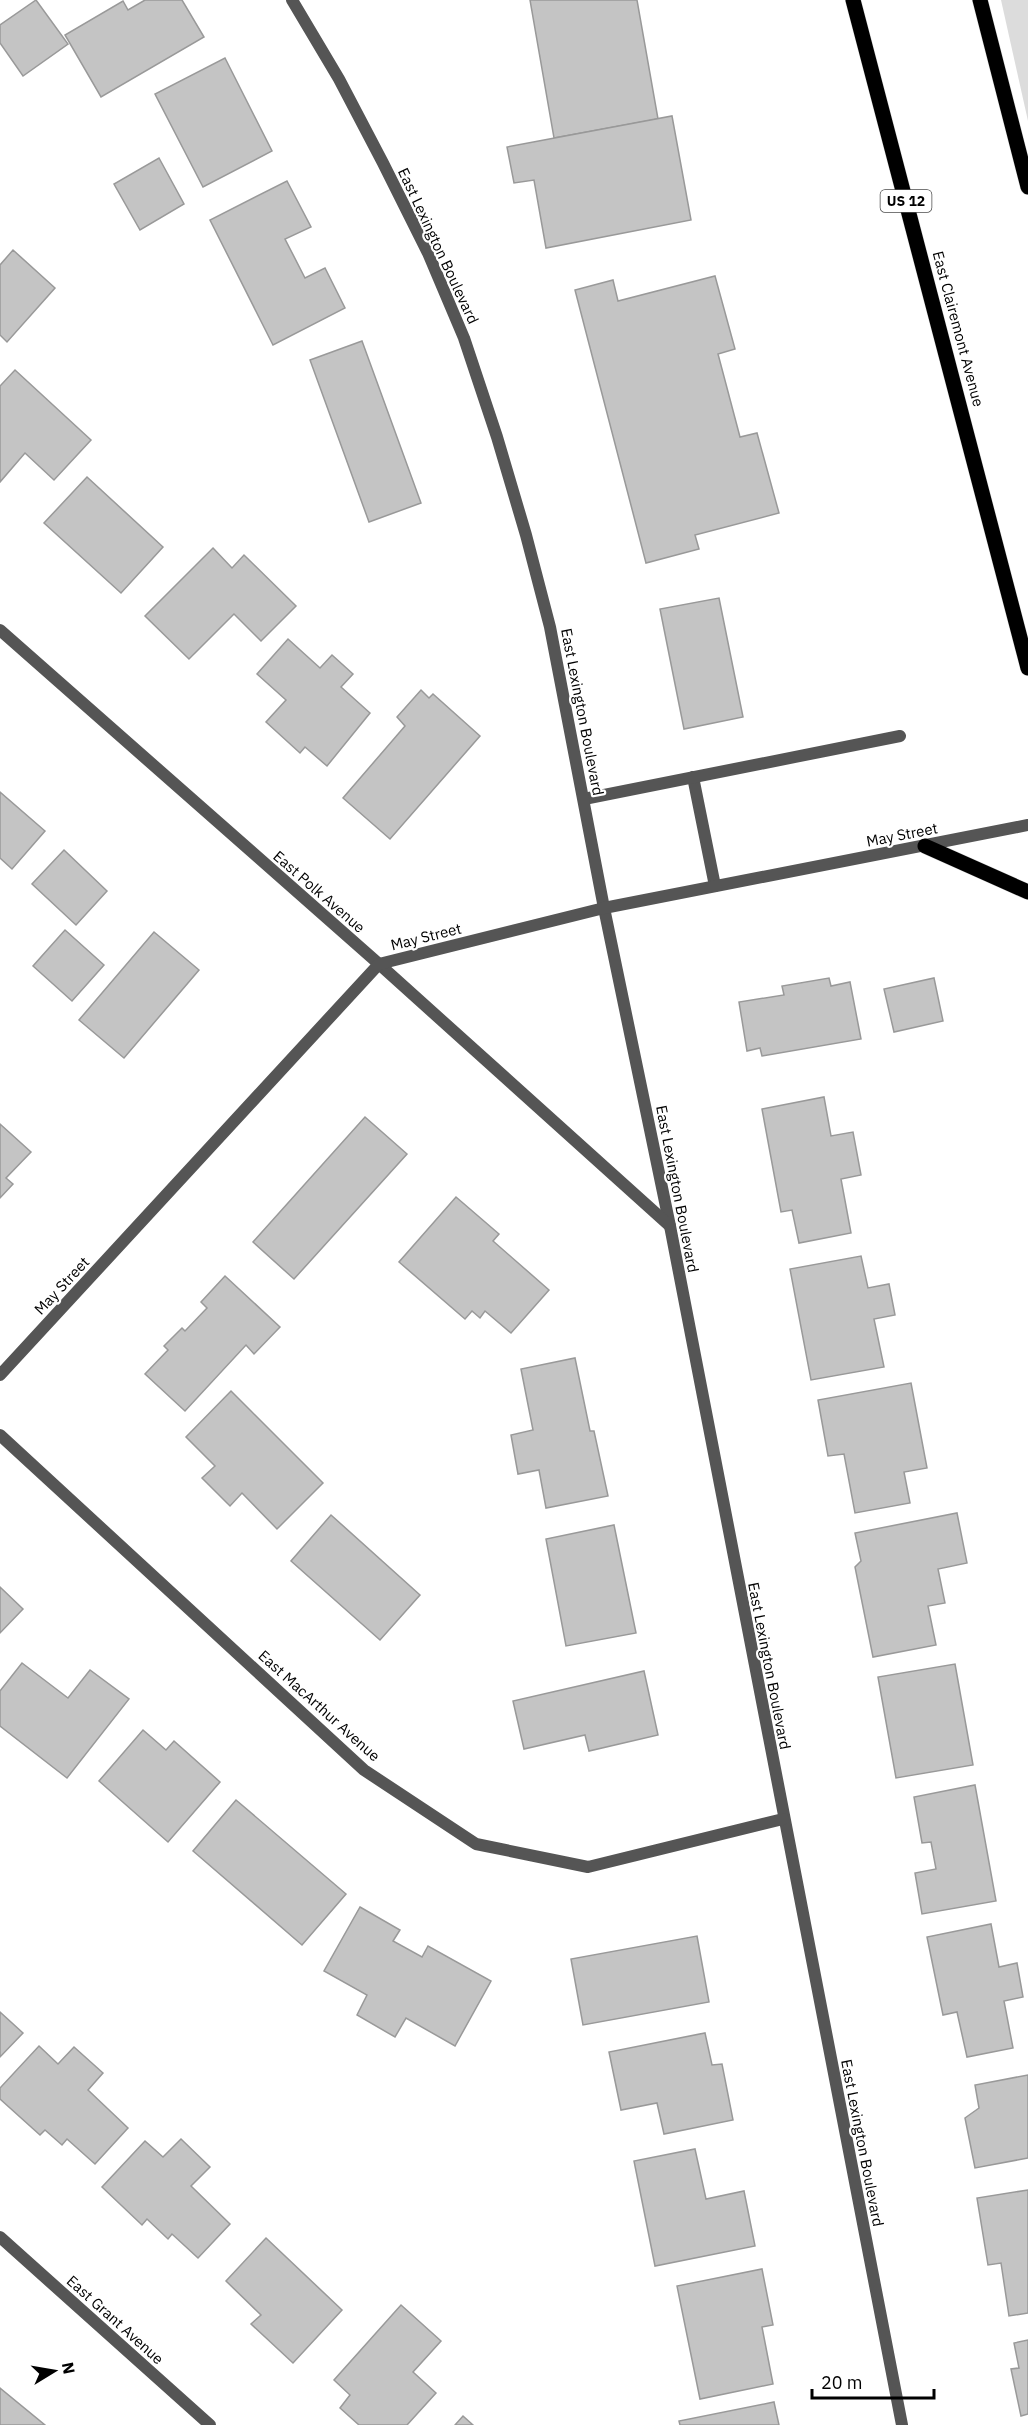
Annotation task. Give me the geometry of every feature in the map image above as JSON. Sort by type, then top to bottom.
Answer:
[{"type":"main road","name":"East Clairemont Avenue","points":[[853,0],[1028,668]]},
{"type":"main road","points":[[980,0],[1028,187]]},
{"type":"main road","points":[[925,846],[1028,892]]},
{"type":"street","name":"East Lexington Boulevard","points":[[292,0],[339,79],[383,163],[428,253],[464,338],[497,436],[547,616],[670,1227],[902,2425]]},
{"type":"street","name":"East Polk Avenue","points":[[0,630],[379,964],[670,1227]]},
{"type":"street","points":[[584,799],[900,736]]},
{"type":"street","points":[[693,777],[716,886]]},
{"type":"street","name":"May Street","points":[[0,1375],[379,964],[604,908],[1028,825]]},
{"type":"street","name":"East MacArthur Avenue","points":[[0,1435],[364,1770],[476,1844],[588,1867],[783,1819]]},
{"type":"street","name":"East Grant Avenue","points":[[0,2238],[210,2425]]},
{"type":"shaded area","points":[[1001,0],[1028,0],[1028,121]]},
{"type":"building","points":[[36,0],[68,44],[23,76],[0,43],[0,25]]},
{"type":"building","points":[[145,0],[182,0],[204,37],[101,97],[65,35],[123,1],[128,10]]},
{"type":"building","points":[[530,0],[637,0],[658,119],[554,138]]},
{"type":"building","points":[[225,58],[272,151],[203,187],[155,94]]},
{"type":"building","points":[[672,116],[691,220],[546,248],[534,180],[514,183],[507,147]]},
{"type":"building","points":[[159,158],[184,204],[140,230],[114,184]]},
{"type":"building","points":[[287,181],[311,227],[285,239],[305,278],[325,268],[345,308],[273,345],[210,220]]},
{"type":"building","points":[[13,250],[55,288],[7,342],[0,335],[0,265]]},
{"type":"building","points":[[715,276],[735,349],[718,354],[740,437],[757,433],[779,513],[695,535],[699,549],[646,563],[575,290],[613,280],[618,301]]},
{"type":"building","points":[[362,341],[421,503],[369,522],[310,360]]},
{"type":"building","points":[[15,370],[91,440],[54,480],[25,453],[0,482],[0,386]]},
{"type":"building","points":[[87,477],[163,547],[121,593],[44,523]]},
{"type":"building","points":[[213,548],[232,568],[244,555],[296,606],[261,641],[234,614],[189,659],[145,616]]},
{"type":"building","points":[[719,598],[743,717],[684,729],[660,609]]},
{"type":"building","points":[[288,639],[320,668],[332,655],[353,674],[341,687],[370,713],[327,766],[305,747],[300,753],[266,722],[286,700],[257,674]]},
{"type":"building","points":[[421,690],[429,698],[433,694],[480,736],[390,839],[343,798],[405,726],[397,717]]},
{"type":"building","points":[[0,792],[45,831],[12,869],[0,858]]},
{"type":"building","points":[[64,850],[107,891],[76,925],[32,884]]},
{"type":"building","points":[[65,930],[104,965],[72,1001],[33,966]]},
{"type":"building","points":[[154,932],[199,970],[124,1058],[79,1020]]},
{"type":"building","points":[[829,978],[831,986],[850,982],[861,1039],[762,1056],[760,1048],[747,1051],[739,1002],[784,995],[782,986]]},
{"type":"building","points":[[934,978],[943,1021],[894,1032],[884,989]]},
{"type":"building","points":[[824,1097],[831,1136],[853,1132],[861,1175],[841,1179],[851,1233],[799,1243],[792,1210],[781,1212],[762,1109]]},
{"type":"building","points":[[365,1117],[407,1154],[294,1279],[253,1242]]},
{"type":"building","points":[[0,1124],[31,1152],[6,1178],[13,1184],[0,1198]]},
{"type":"building","points":[[456,1197],[499,1234],[493,1241],[549,1290],[511,1333],[485,1311],[480,1318],[472,1311],[465,1319],[399,1262]]},
{"type":"building","points":[[861,1256],[868,1288],[889,1284],[895,1315],[874,1319],[884,1367],[811,1380],[790,1269]]},
{"type":"building","points":[[225,1276],[280,1327],[254,1354],[246,1345],[185,1411],[145,1374],[168,1350],[164,1346],[182,1328],[185,1331],[207,1308],[201,1302]]},
{"type":"building","points":[[575,1358],[590,1431],[594,1431],[608,1496],[546,1508],[539,1470],[518,1474],[511,1435],[533,1430],[521,1369]]},
{"type":"building","points":[[911,1383],[927,1468],[904,1472],[910,1503],[855,1513],[844,1454],[828,1456],[818,1400]]},
{"type":"building","points":[[231,1391],[323,1483],[277,1529],[242,1493],[230,1506],[202,1478],[215,1466],[186,1437]]},
{"type":"building","points":[[957,1513],[967,1563],[938,1569],[945,1603],[928,1606],[936,1645],[873,1657],[855,1567],[861,1561],[855,1533]]},
{"type":"building","points":[[331,1515],[420,1595],[380,1640],[291,1561]]},
{"type":"building","points":[[614,1525],[636,1633],[566,1646],[546,1539]]},
{"type":"building","points":[[0,1587],[23,1609],[0,1633]]},
{"type":"building","points":[[22,1663],[68,1698],[90,1670],[129,1699],[67,1778],[0,1726],[0,1691]]},
{"type":"building","points":[[955,1664],[973,1765],[896,1778],[878,1677]]},
{"type":"building","points":[[644,1671],[658,1735],[589,1751],[585,1735],[524,1749],[513,1701]]},
{"type":"building","points":[[143,1730],[166,1750],[174,1741],[220,1782],[168,1842],[99,1781]]},
{"type":"building","points":[[975,1785],[996,1901],[922,1914],[915,1873],[936,1869],[931,1842],[922,1843],[914,1797]]},
{"type":"building","points":[[236,1800],[346,1894],[302,1945],[193,1851]]},
{"type":"building","points":[[360,1907],[400,1930],[393,1941],[422,1957],[428,1946],[491,1981],[455,2046],[406,2018],[395,2037],[357,2015],[367,1995],[324,1971]]},
{"type":"building","points":[[991,1924],[999,1967],[1017,1963],[1023,1997],[1004,2001],[1013,2048],[967,2057],[957,2012],[943,2015],[927,1937]]},
{"type":"building","points":[[697,1936],[709,2002],[583,2025],[571,1959]]},
{"type":"building","points":[[0,2012],[23,2033],[0,2057]]},
{"type":"building","points":[[705,2033],[712,2065],[722,2064],[733,2120],[664,2134],[657,2103],[621,2110],[609,2052]]},
{"type":"building","points":[[39,2046],[58,2064],[74,2047],[103,2073],[88,2090],[128,2128],[95,2164],[67,2139],[62,2145],[45,2130],[40,2135],[0,2099],[0,2088]]},
{"type":"building","points":[[1028,2075],[1028,2158],[975,2168],[965,2118],[979,2108],[975,2085]]},
{"type":"building","points":[[181,2139],[210,2167],[191,2186],[230,2224],[198,2258],[172,2234],[168,2239],[147,2219],[142,2225],[102,2187],[145,2141],[163,2157]]},
{"type":"building","points":[[695,2149],[706,2199],[744,2191],[755,2246],[655,2266],[634,2161]]},
{"type":"building","points":[[1028,2190],[1028,2313],[1009,2316],[1001,2263],[988,2265],[977,2198]]},
{"type":"building","points":[[266,2238],[342,2310],[293,2363],[251,2324],[261,2315],[226,2281]]},
{"type":"building","points":[[762,2269],[773,2325],[762,2327],[773,2384],[700,2399],[677,2286]]},
{"type":"building","points":[[401,2305],[441,2341],[413,2372],[436,2393],[407,2425],[359,2425],[340,2408],[350,2395],[334,2380]]},
{"type":"building","points":[[1028,2340],[1028,2414],[1021,2416],[1011,2369],[1019,2368],[1014,2343]]},
{"type":"building","points":[[0,2388],[45,2425],[0,2425]]},
{"type":"building","points":[[774,2402],[779,2425],[680,2425],[679,2421]]},
{"type":"building","points":[[463,2416],[473,2425],[455,2425]]}]
